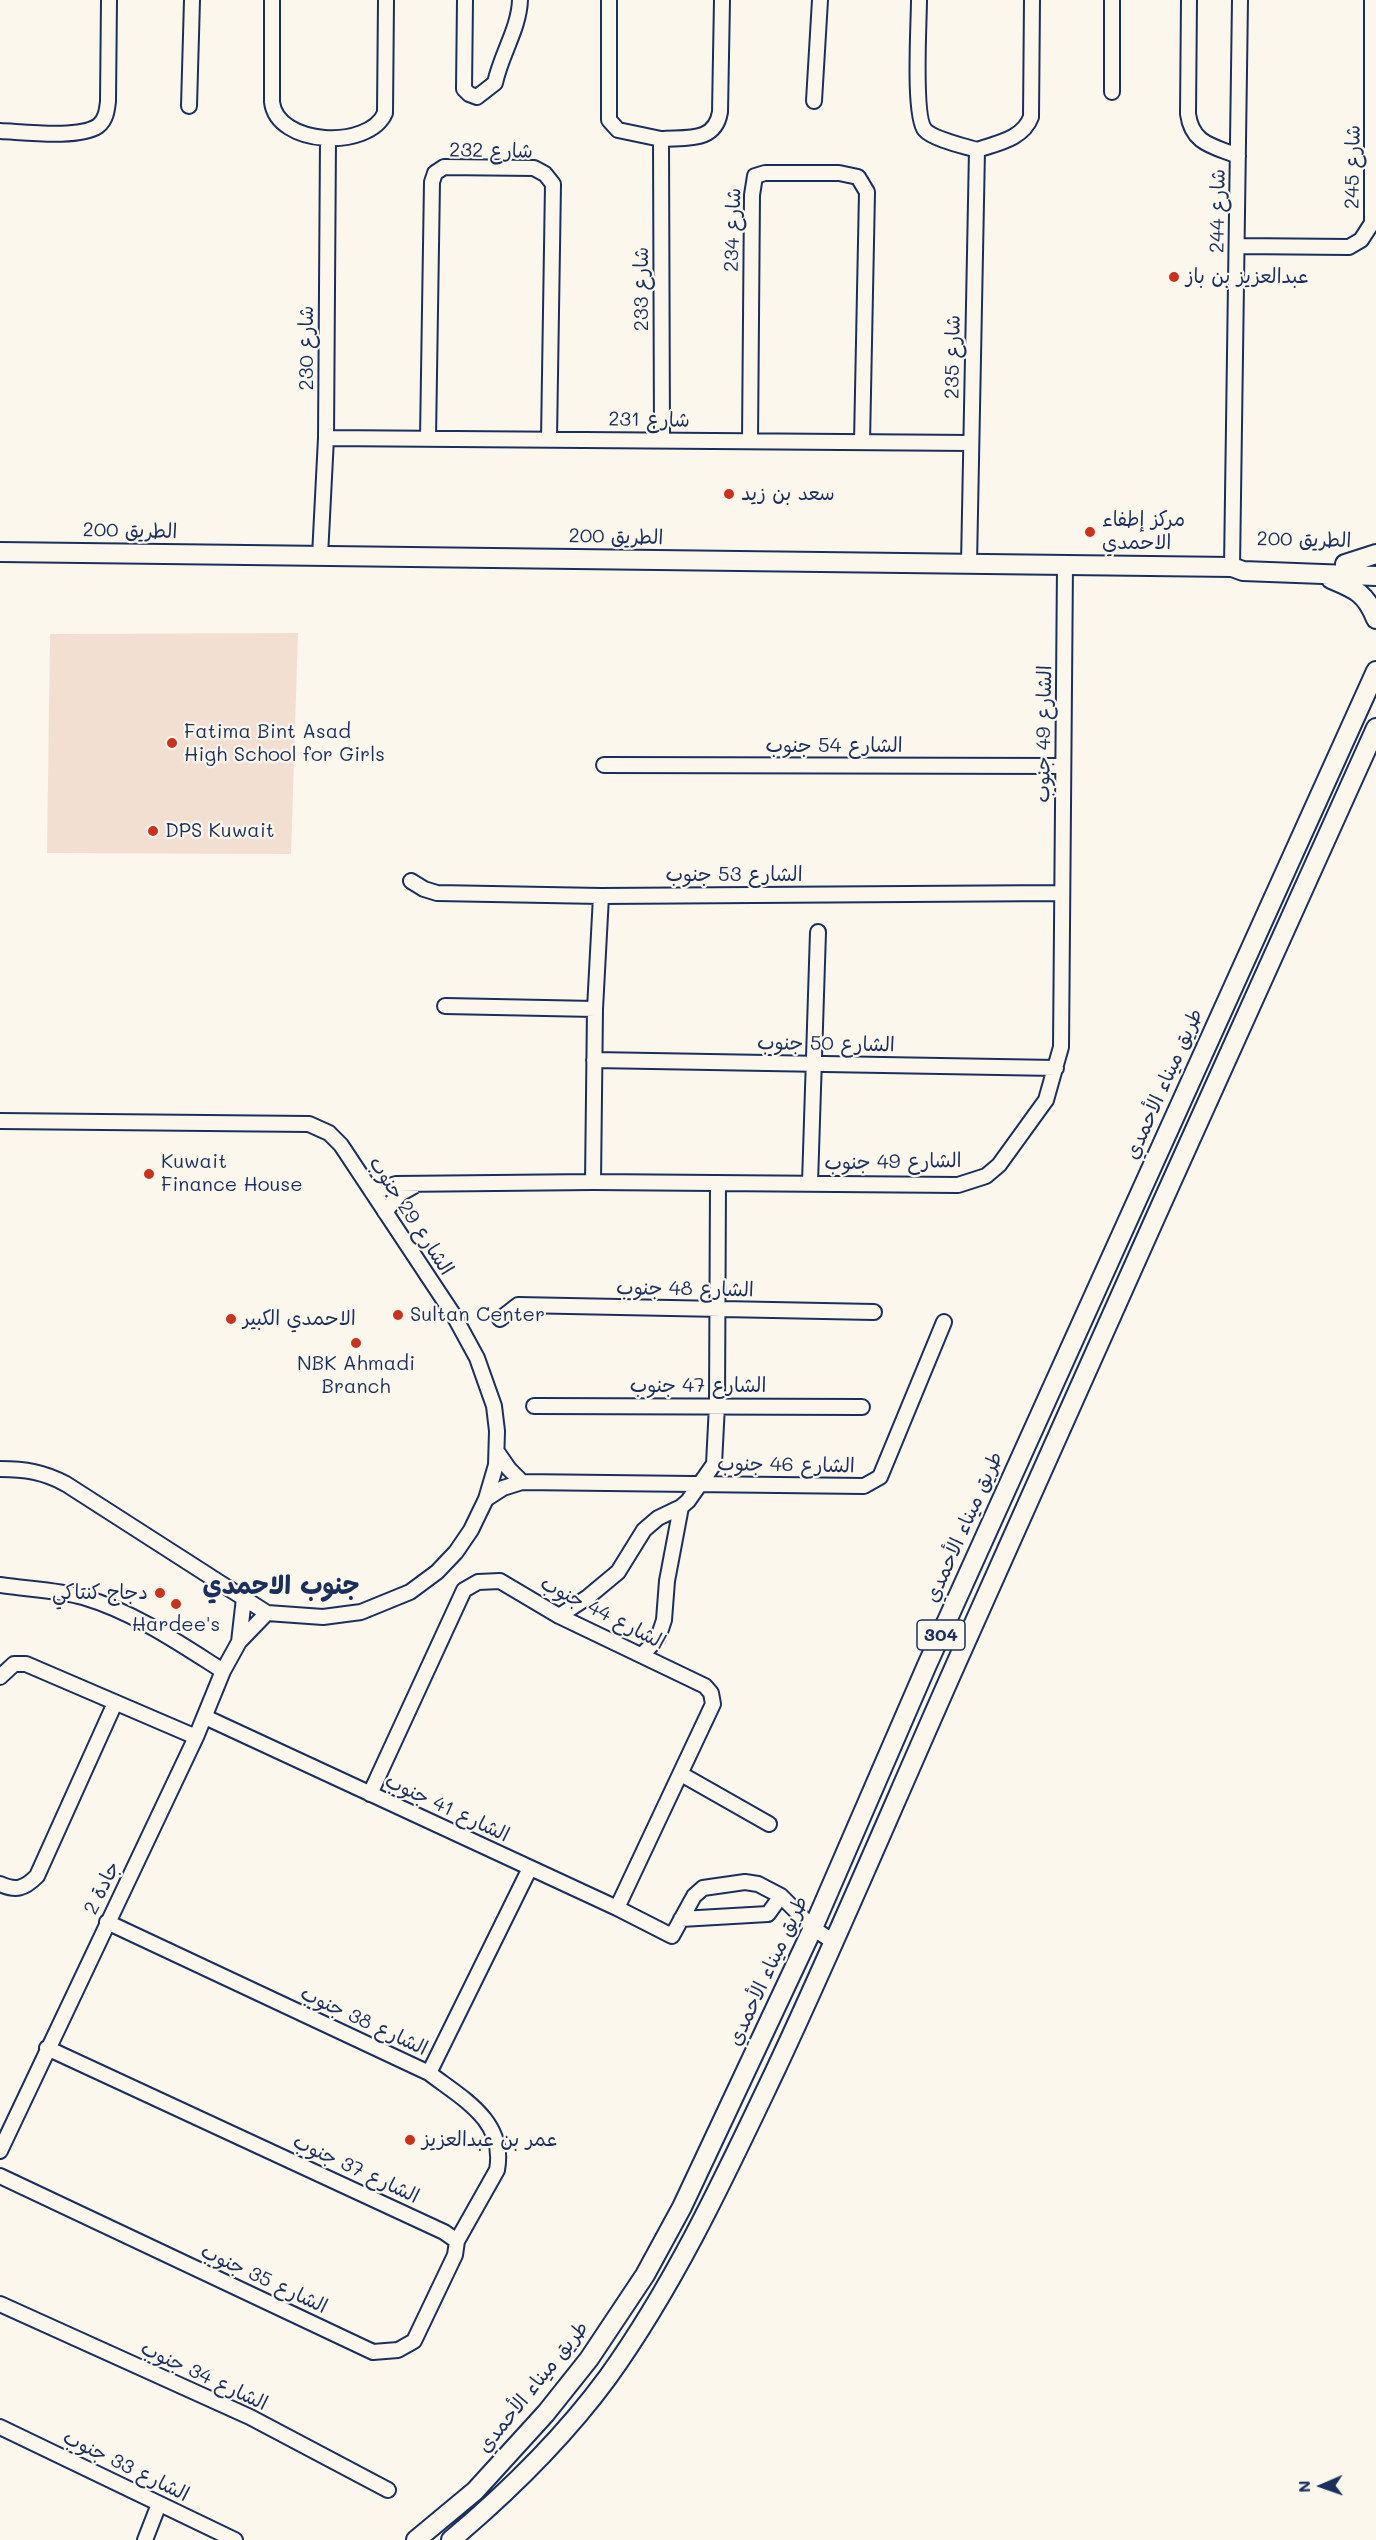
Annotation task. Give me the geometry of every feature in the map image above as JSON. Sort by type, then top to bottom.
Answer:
[{"type":"main road","name":"الطريق 200","points":[[0,552],[1232,567],[1243,571],[1376,576]]},
{"type":"main road","points":[[1346,564],[1376,554]]},
{"type":"main road","name":"الطريق 200","points":[[1232,567],[1249,561],[1376,563]]},
{"type":"main road","points":[[1321,575],[1356,590],[1367,598],[1376,619]]},
{"type":"main road","points":[[1362,702],[1376,653]]},
{"type":"main road","name":"طريق ميناء الأحمدي","points":[[416,2540],[475,2491],[546,2413],[590,2359],[645,2275],[682,2207],[813,1928],[932,1654],[1376,671]]},
{"type":"main road","name":"304","points":[[451,2540],[484,2512],[572,2422],[608,2377],[678,2267],[720,2188],[835,1943],[951,1674],[1376,728]]},
{"type":"street","points":[[0,131],[81,132],[100,124],[107,112],[108,101],[109,0]]},
{"type":"street","points":[[189,106],[192,0]]},
{"type":"street","points":[[272,0],[272,102],[274,112],[279,122],[288,128],[328,140],[372,129],[380,123],[385,113],[386,0]]},
{"type":"street","points":[[465,0],[464,89],[469,94],[477,96],[495,83],[499,63],[519,18],[520,0]]},
{"type":"street","points":[[609,0],[609,120],[618,130],[661,139],[706,135],[713,131],[718,123],[722,0]]},
{"type":"street","points":[[814,101],[820,0]]},
{"type":"street","points":[[920,0],[918,106],[922,125],[932,135],[977,150],[1019,134],[1027,127],[1032,117],[1032,0]]},
{"type":"street","points":[[1112,0],[1112,92]]},
{"type":"street","points":[[1189,0],[1189,125],[1198,139],[1238,156]]},
{"type":"street","name":"شارع 244","points":[[1232,567],[1240,0]]},
{"type":"street","name":"شارع 245","points":[[1237,246],[1349,247],[1361,240],[1372,223],[1375,148],[1372,0]]},
{"type":"street","name":"شارع 233","points":[[661,139],[662,439]]},
{"type":"street","name":"شارع 230","points":[[320,556],[326,438],[328,140]]},
{"type":"street","name":"شارع 235","points":[[969,564],[977,150]]},
{"type":"street","name":"شارع 232","points":[[428,438],[432,182],[435,173],[444,167],[534,168],[545,174],[553,184],[549,439]]},
{"type":"street","name":"شارع 234","points":[[750,441],[752,195],[755,176],[765,172],[838,173],[858,177],[867,192],[862,442]]},
{"type":"street","name":"شارع 231","points":[[326,438],[971,443]]},
{"type":"street","name":"الشارع 49 جنوب","points":[[372,1192],[396,1184],[593,1182],[958,1185],[986,1176],[999,1165],[1046,1100],[1061,1047],[1065,565]]},
{"type":"street","name":"الشارع 54 جنوب","points":[[604,765],[1063,766]]},
{"type":"street","name":"الشارع 53 جنوب","points":[[411,881],[424,889],[437,893],[601,896],[1061,893]]},
{"type":"street","points":[[593,1182],[595,1009],[601,896]]},
{"type":"street","points":[[810,1183],[818,932]]},
{"type":"street","points":[[445,1006],[595,1009]]},
{"type":"street","name":"الشارع 50 جنوب","points":[[594,1060],[1056,1068]]},
{"type":"street","name":"الشارع 29 جنوب","points":[[0,1121],[309,1124],[329,1133],[341,1145],[453,1314],[477,1358],[494,1406],[498,1454],[486,1499],[471,1530],[456,1552],[437,1572],[410,1592],[361,1612],[324,1617],[267,1613],[66,1484],[47,1474],[25,1469],[0,1468]]},
{"type":"street","points":[[559,1616],[588,1598],[618,1572],[644,1530],[658,1518],[681,1507],[714,1464],[717,1405],[718,1183]]},
{"type":"street","points":[[383,1209],[400,1194],[418,1185]]},
{"type":"street","name":"الشارع 48 جنوب","points":[[500,1319],[518,1305],[874,1312]]},
{"type":"street","name":"الشارع 46 جنوب","points":[[486,1499],[503,1488],[522,1482],[864,1486],[880,1477],[944,1322]]},
{"type":"street","name":"الشارع 47 جنوب","points":[[534,1406],[862,1407]]},
{"type":"street","points":[[498,1454],[508,1469],[522,1482]]},
{"type":"street","points":[[642,1655],[658,1638],[664,1620],[667,1581],[681,1507]]},
{"type":"street","name":"الشارع 44 جنوب","points":[[370,1794],[464,1590],[478,1582],[500,1581],[559,1616],[705,1686],[711,1693],[713,1704],[616,1908]]},
{"type":"street","points":[[0,1585],[82,1596],[128,1615],[177,1641],[223,1671]]},
{"type":"street","name":"جادة 2","points":[[239,1642],[243,1598]]},
{"type":"street","name":"جادة 2","points":[[0,2151],[196,1737],[223,1671],[239,1642],[267,1613]]},
{"type":"street","points":[[0,1677],[14,1664],[26,1664],[196,1737]]},
{"type":"street","points":[[0,1884],[13,1890],[26,1886],[37,1876],[115,1703]]},
{"type":"street","name":"الشارع 41 جنوب","points":[[205,1717],[672,1936],[681,1919]]},
{"type":"street","points":[[681,1774],[769,1824]]},
{"type":"street","name":"الشارع 38 جنوب","points":[[107,1922],[429,2073],[530,1868]]},
{"type":"street","points":[[681,1919],[694,1896],[703,1888],[745,1882],[758,1884],[781,1896],[813,1928],[835,1943]]},
{"type":"street","points":[[681,1919],[768,1914],[781,1896]]},
{"type":"street","name":"الشارع 37 جنوب","points":[[47,2048],[434,2227],[457,2241]]},
{"type":"street","points":[[429,2073],[484,2116],[499,2148],[497,2170],[457,2241]]},
{"type":"street","name":"الشارع 35 جنوب","points":[[0,2176],[374,2352],[398,2350],[414,2341],[455,2255],[457,2241]]},
{"type":"street","name":"الشارع 34 جنوب","points":[[0,2304],[250,2417],[388,2490]]},
{"type":"street","name":"الشارع 33 جنوب","points":[[0,2427],[235,2540]]},
{"type":"street","points":[[145,2540],[159,2504]]},
{"type":"shaded area","name":"Fatima Bint Asad High School for Girls","points":[[298,633],[291,854],[47,853],[50,634]]},
{"type":"place","name":"عبدالعزيز بن باز","points":[[1174,277]]},
{"type":"place","name":"سعد بن زيد","points":[[729,494]]},
{"type":"place","name":"مركز إطفاء الاحمدي","points":[[1090,532]]},
{"type":"place","name":"Fatima Bint Asad High School for Girls","points":[[172,743]]},
{"type":"place","name":"DPS Kuwait","points":[[153,831]]},
{"type":"place","name":"Kuwait Finance House","points":[[149,1174]]},
{"type":"place","name":"Sultan Center","points":[[398,1315]]},
{"type":"place","name":"الاحمدي الكبير","points":[[231,1319]]},
{"type":"place","name":"NBK Ahmadi Branch","points":[[356,1343]]},
{"type":"place","name":"دجاج كنتاكي","points":[[160,1593]]},
{"type":"place","name":"Hardee's","points":[[176,1604]]},
{"type":"place","name":"عمر بن عبدالعزيز","points":[[410,2140]]},
{"type":"district","name":"جنوب الاحمدي","points":[[281,1586]]}]
